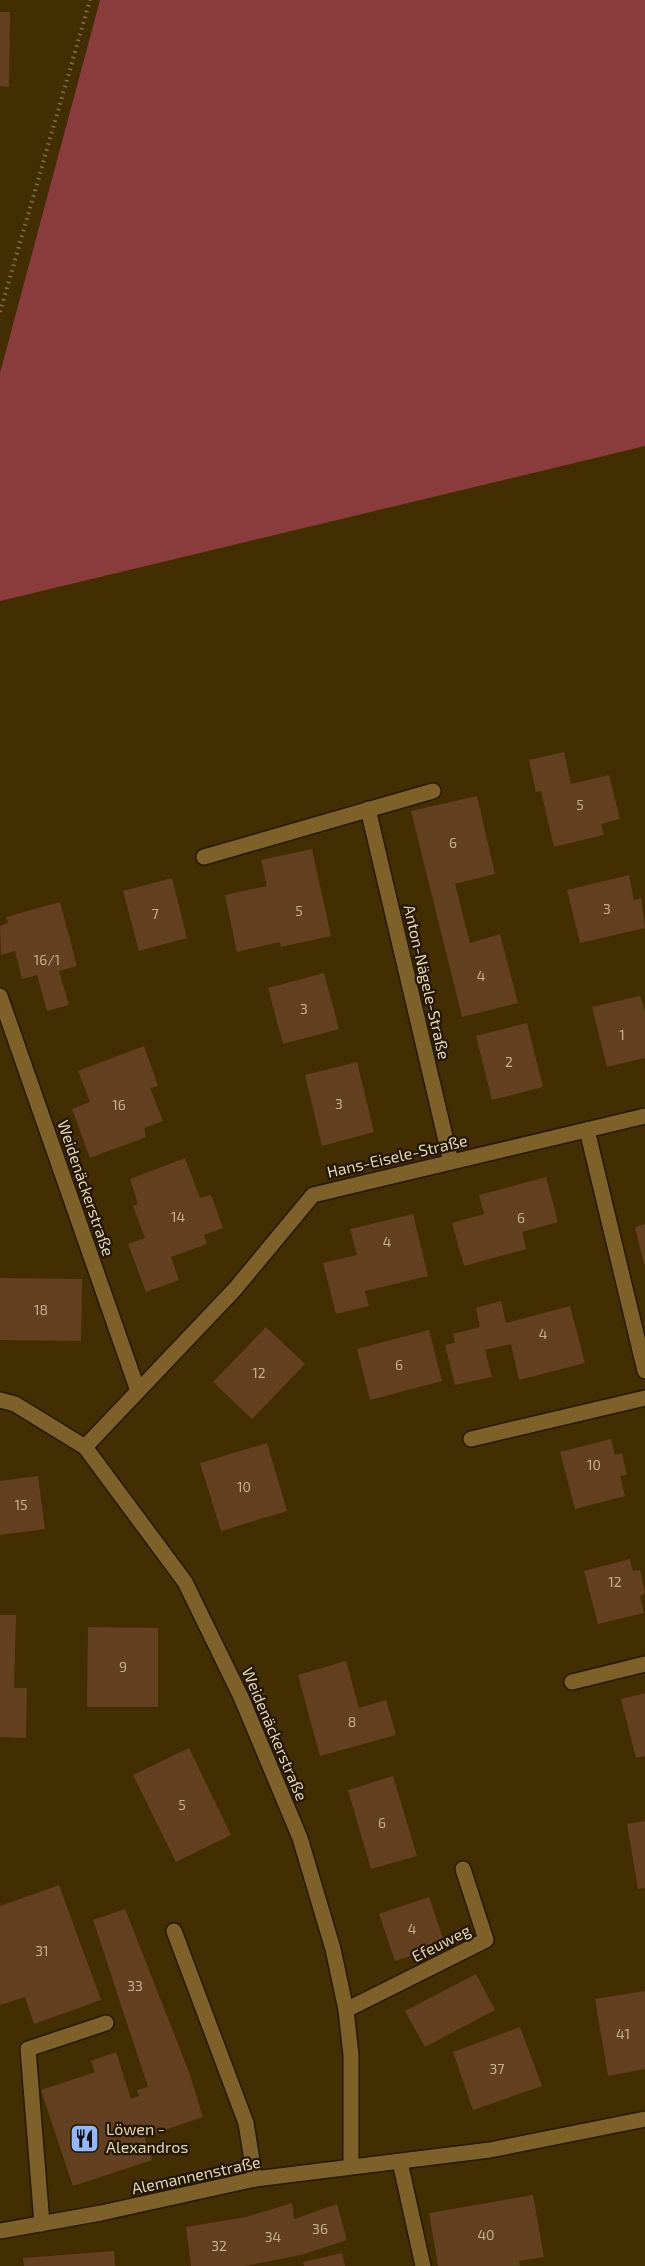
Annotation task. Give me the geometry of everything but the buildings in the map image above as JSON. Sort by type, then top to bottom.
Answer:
[{"type":"street","points":[[204,856],[433,792]]},
{"type":"street","name":"Anton-Nägele-Straße","points":[[368,809],[451,1162]]},
{"type":"street","name":"Weidenäckerstraße","points":[[0,996],[138,1391]]},
{"type":"street","name":"Hans-Eisele-Straße","points":[[85,1447],[235,1289],[313,1195],[645,1116]]},
{"type":"street","points":[[587,1130],[645,1371]]},
{"type":"street","points":[[471,1439],[645,1398]]},
{"type":"street","name":"Weidenäckerstraße","points":[[0,1400],[15,1404],[85,1447],[185,1582],[241,1696],[300,1838],[333,1949],[346,2010],[351,2055],[351,2166]]},
{"type":"street","points":[[572,1682],[645,1664]]},
{"type":"street","name":"Efeuweg","points":[[346,2010],[486,1940],[463,1869]]},
{"type":"street","points":[[174,1931],[246,2123],[255,2179]]},
{"type":"street","points":[[42,2224],[28,2049],[106,2023]]},
{"type":"street","name":"Alemannenstraße","points":[[0,2231],[101,2213],[255,2179],[489,2150],[645,2119]]},
{"type":"street","points":[[400,2162],[423,2266]]},
{"type":"path","points":[[0,312],[90,0]]},
{"type":"shaded area","points":[[100,0],[645,0],[645,446],[0,601],[0,373]]},
{"type":"place","name":"Löwen - Alexandros","points":[[85,2138]]}]
